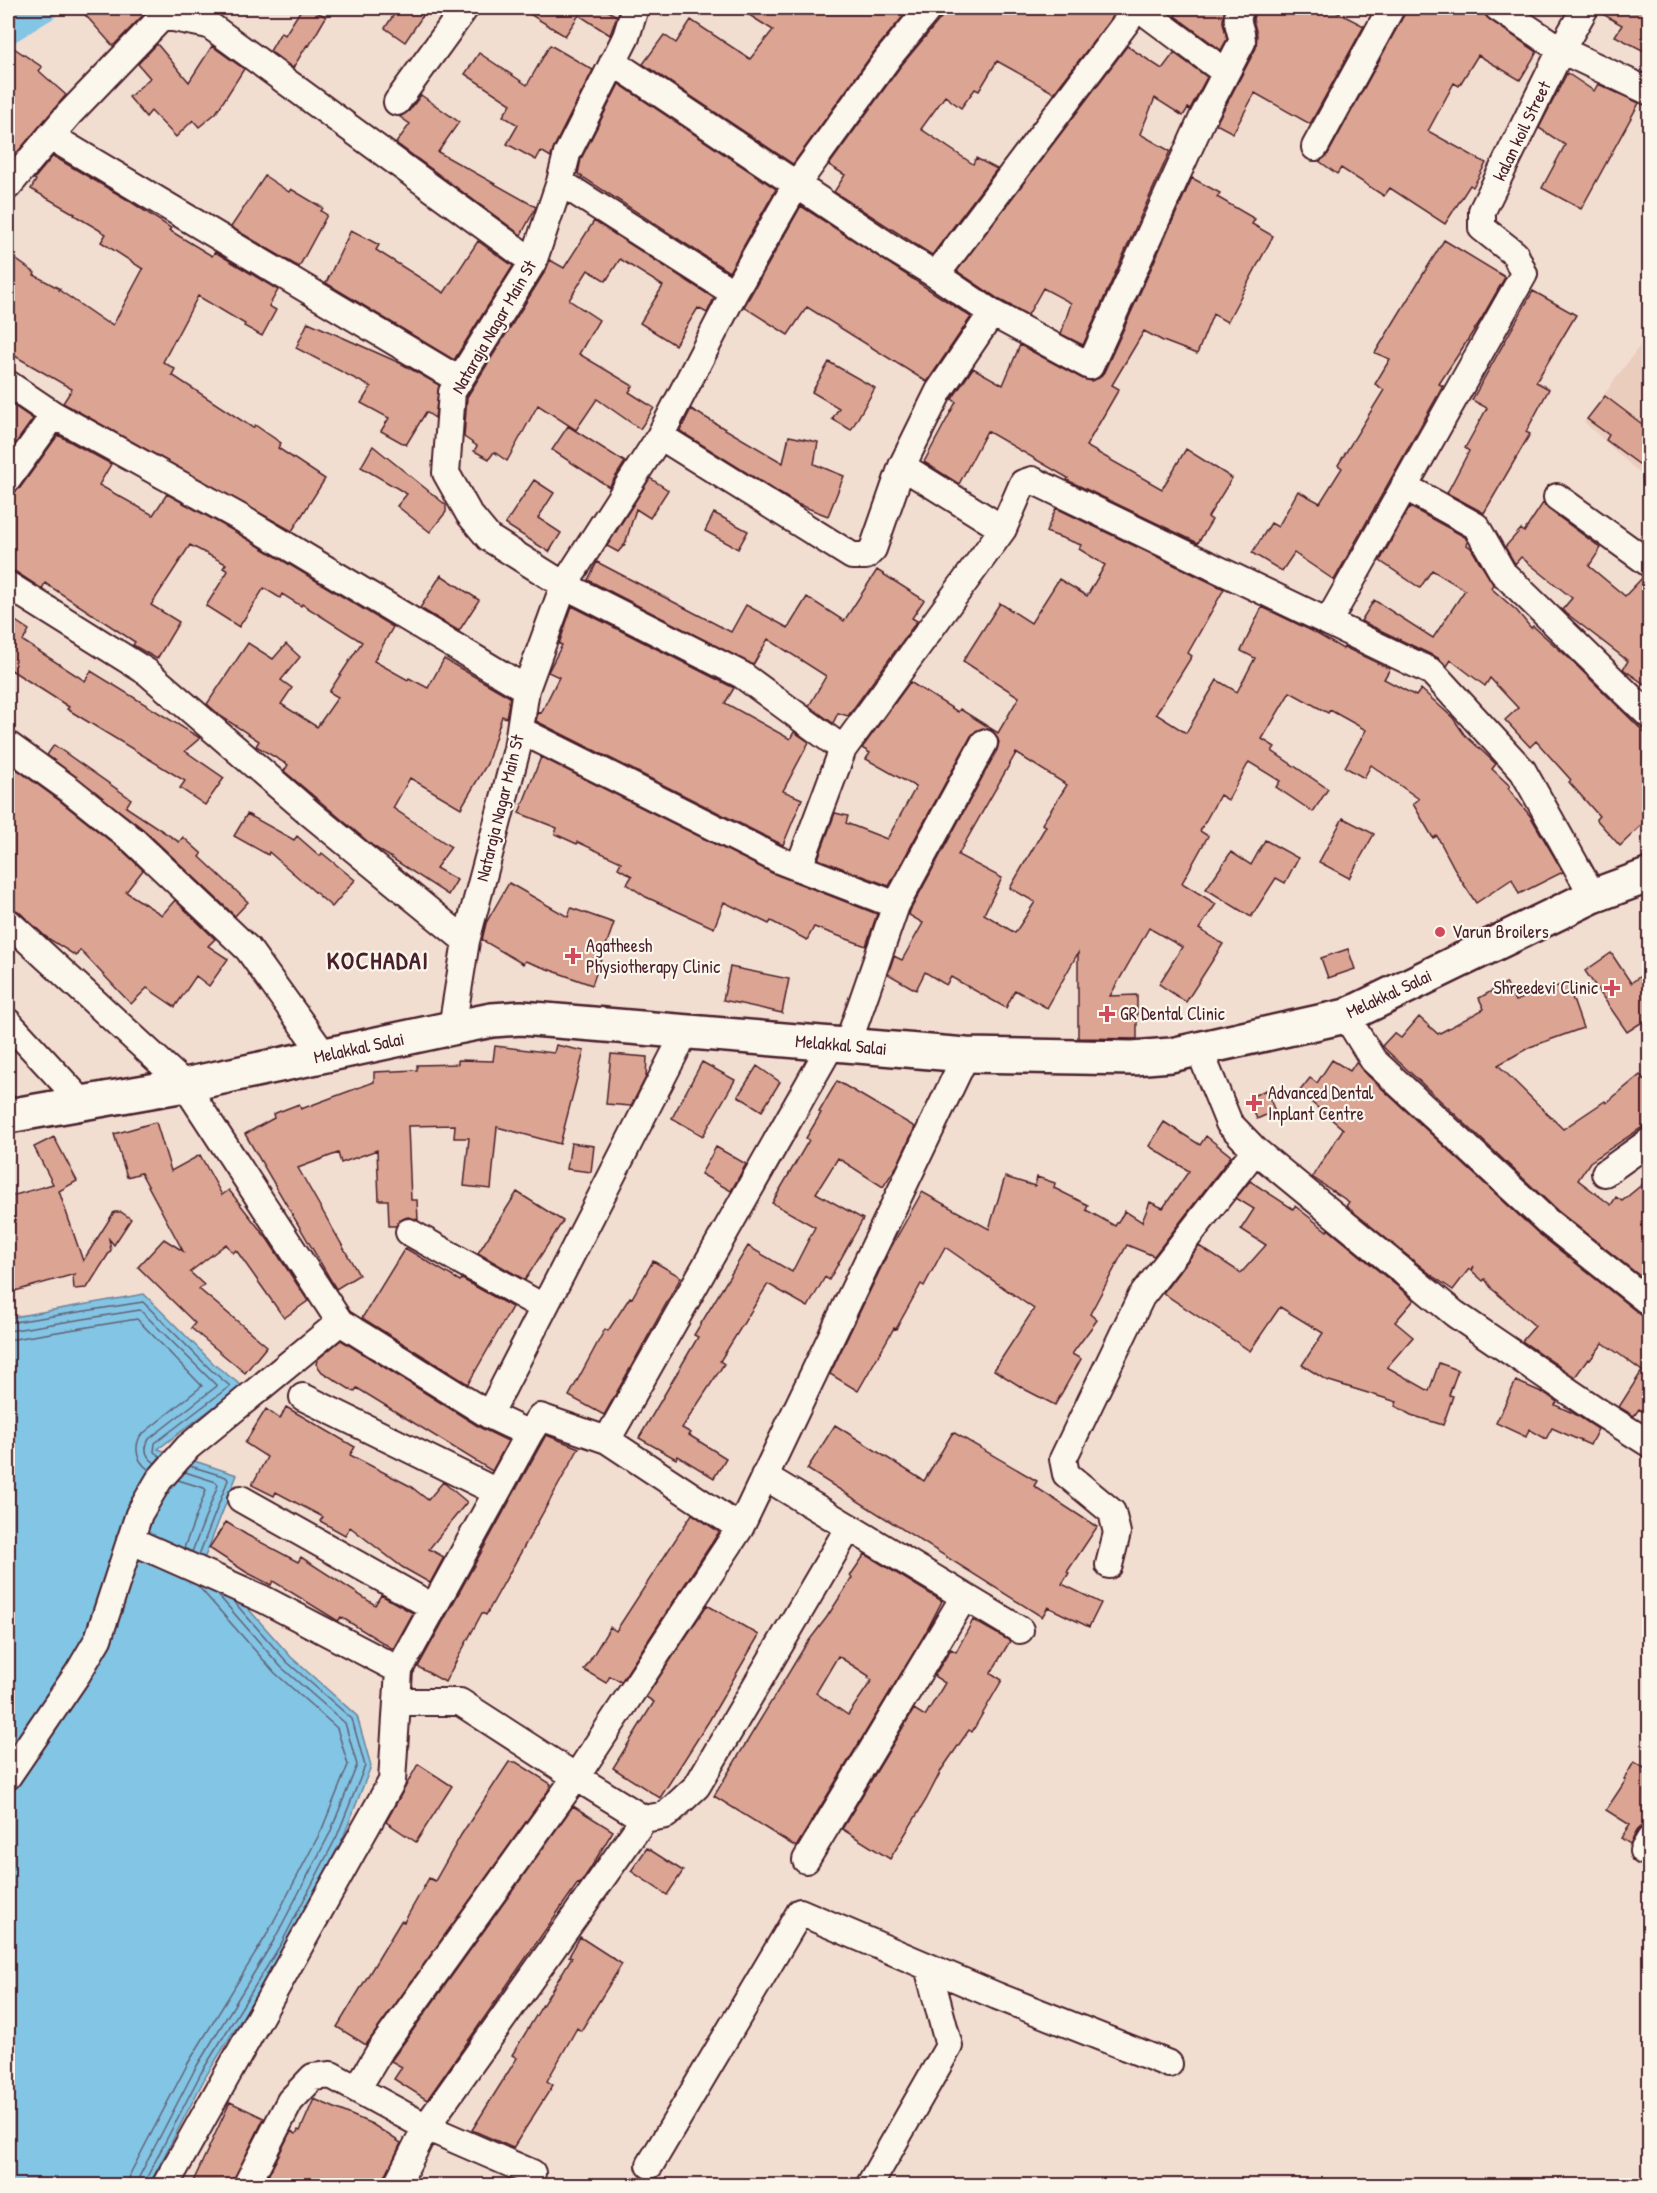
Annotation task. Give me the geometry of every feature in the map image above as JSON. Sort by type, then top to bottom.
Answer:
[{"type":"main road","name":"Melakkal Salai","points":[[8,1116],[185,1085],[492,1020],[521,1018],[966,1055],[1132,1058],[1171,1054],[1346,1016],[1593,896],[1650,875]]},
{"type":"street","points":[[397,102],[465,8]]},
{"type":"street","name":"Nataraja Nagar Main St","points":[[452,1028],[466,941],[517,749],[526,689],[564,585],[489,538],[469,514],[446,473],[452,392],[533,262],[561,182],[567,154],[626,37],[635,8]]},
{"type":"street","points":[[843,749],[742,675],[564,585],[660,436],[734,293],[796,185],[888,58],[929,8]]},
{"type":"street","points":[[936,275],[1138,8],[1225,72]]},
{"type":"street","points":[[613,62],[890,248],[936,275],[992,313],[1090,366],[1225,72],[1242,42],[1242,33],[1236,24],[1241,8]]},
{"type":"street","points":[[1315,147],[1391,8]]},
{"type":"street","points":[[1498,8],[1561,50],[1650,92]]},
{"type":"street","name":"kalan koil Street","points":[[1404,486],[1524,274],[1515,254],[1482,228],[1482,212],[1561,50],[1585,8]]},
{"type":"street","points":[[8,186],[50,136],[163,15],[209,25],[533,262]]},
{"type":"street","points":[[50,136],[459,380]]},
{"type":"street","points":[[561,182],[734,293]]},
{"type":"street","points":[[660,436],[852,556],[866,556],[873,549],[902,466],[939,391],[992,313]]},
{"type":"street","points":[[8,384],[54,415],[239,518],[526,689]]},
{"type":"street","points":[[8,479],[54,415]]},
{"type":"street","points":[[902,466],[1003,529]]},
{"type":"street","points":[[799,867],[843,749],[902,664],[1003,529],[1023,483],[1032,480],[1432,672],[1523,771],[1593,896]]},
{"type":"street","points":[[1328,622],[1404,486],[1476,526],[1503,573],[1650,716]]},
{"type":"street","points":[[1557,496],[1650,564]]},
{"type":"street","points":[[8,585],[147,672],[311,814],[466,941]]},
{"type":"street","points":[[520,730],[779,860],[896,905]]},
{"type":"street","points":[[607,1440],[839,1045],[896,905],[984,743]]},
{"type":"street","points":[[8,745],[69,789],[134,841],[248,949],[324,1055]]},
{"type":"street","points":[[8,922],[185,1085],[340,1323],[489,1415],[528,1434]]},
{"type":"street","points":[[1346,1016],[1373,1060],[1548,1222],[1650,1303]]},
{"type":"street","points":[[8,1022],[83,1103]]},
{"type":"street","points":[[489,1415],[686,1031]]},
{"type":"street","points":[[1199,1049],[1229,1123],[1255,1149],[1455,1314],[1650,1444]]},
{"type":"street","points":[[357,2089],[381,2049],[576,1777],[740,1528],[966,1055]]},
{"type":"street","points":[[1605,1173],[1650,1141]]},
{"type":"street","points":[[1109,1565],[1117,1533],[1112,1512],[1066,1474],[1063,1459],[1141,1297],[1255,1149]]},
{"type":"street","points":[[409,1232],[543,1308]]},
{"type":"street","points":[[8,1776],[78,1673],[98,1639],[139,1514],[159,1480],[188,1447],[340,1323]]},
{"type":"street","points":[[303,1397],[496,1492]]},
{"type":"street","points":[[165,2186],[392,1781],[399,1670],[528,1434],[540,1417],[607,1440],[740,1528]]},
{"type":"street","points":[[764,1476],[1020,1630]]},
{"type":"street","points":[[241,1499],[433,1607]]},
{"type":"street","points":[[397,1701],[460,1702],[644,1819],[666,1815],[697,1786],[849,1527]]},
{"type":"street","points":[[130,1540],[263,1599],[399,1670]]},
{"type":"street","points":[[806,1860],[964,1597]]},
{"type":"street","points":[[396,2186],[426,2127],[644,1819]]},
{"type":"street","points":[[650,2165],[800,1912],[928,1967],[1169,2064]]},
{"type":"street","points":[[869,2186],[949,2046],[928,1967]]},
{"type":"street","points":[[246,2186],[290,2102],[314,2077],[331,2075],[426,2127],[532,2173]]},
{"type":"shaded area","points":[[1649,333],[1649,482],[1584,422]]},
{"type":"water","points":[[144,1294],[216,1366],[242,1386],[158,1449],[237,1475],[204,1559],[291,1657],[357,1716],[371,1766],[343,1838],[286,1947],[206,2076],[149,2185],[8,2186],[8,1318]]},
{"type":"building","points":[[79,8],[150,8],[113,46]]},
{"type":"building","points":[[302,8],[310,8],[326,17],[293,68],[270,51],[281,32],[285,35]]},
{"type":"building","points":[[398,8],[428,8],[405,42],[385,28]]},
{"type":"building","points":[[520,8],[603,8],[617,16],[610,35],[579,15],[565,36]]},
{"type":"building","points":[[738,8],[910,8],[876,49],[793,164],[643,64],[664,35],[676,43],[691,20],[750,59],[773,30]]},
{"type":"building","points":[[944,8],[1119,8],[1054,93],[997,61],[979,91],[975,89],[961,108],[945,96],[921,129],[973,164],[976,158],[997,169],[932,255],[834,192],[845,175],[829,165],[900,67],[941,18]]},
{"type":"building","points":[[1181,8],[1225,8],[1223,22],[1227,39],[1221,50],[1175,16]]},
{"type":"building","points":[[1256,8],[1329,8],[1364,26],[1310,124],[1255,93],[1233,133],[1216,124],[1256,48],[1257,35],[1253,19]]},
{"type":"building","points":[[1406,8],[1483,8],[1490,20],[1537,52],[1520,80],[1478,55],[1459,86],[1454,83],[1428,131],[1486,163],[1473,187],[1470,185],[1445,224],[1390,188],[1384,196],[1341,168],[1337,174],[1319,161],[1328,154]]},
{"type":"building","points":[[1600,8],[1650,8],[1650,54],[1615,36],[1622,25],[1599,12]]},
{"type":"building","points":[[8,44],[42,67],[39,71],[66,95],[9,162]]},
{"type":"building","points":[[157,44],[189,82],[212,46],[244,69],[216,113],[199,127],[193,120],[176,137],[151,111],[146,117],[129,97],[150,78],[138,64]]},
{"type":"building","points":[[550,45],[593,70],[551,157],[541,151],[536,160],[507,144],[518,125],[503,116],[511,104],[465,74],[479,53],[527,85]]},
{"type":"building","points":[[1127,46],[1162,69],[1174,53],[1207,77],[1190,109],[1188,108],[1183,116],[1155,98],[1140,134],[1170,151],[1083,345],[1061,334],[1071,303],[1043,288],[1028,315],[1000,300],[957,271]]},
{"type":"building","points":[[1567,73],[1594,91],[1598,84],[1639,103],[1581,209],[1542,188],[1565,145],[1539,128]]},
{"type":"building","points":[[619,84],[776,189],[729,272],[578,174],[581,159]]},
{"type":"building","points":[[421,95],[459,122],[438,152],[536,207],[521,235],[396,143],[410,124],[400,117],[409,111]]},
{"type":"building","points":[[53,156],[128,200],[171,228],[169,230],[212,256],[215,252],[278,290],[269,306],[276,310],[262,336],[198,296],[163,362],[175,369],[172,375],[253,428],[255,425],[281,443],[278,448],[325,479],[292,531],[63,403],[72,389],[8,352],[8,254],[35,273],[34,275],[60,289],[113,325],[143,269],[101,242],[106,234],[31,189],[36,180],[34,179]]},
{"type":"building","points":[[265,176],[289,192],[291,189],[323,208],[321,211],[327,215],[299,267],[231,227]]},
{"type":"building","points":[[1192,178],[1220,193],[1217,197],[1255,219],[1252,224],[1273,236],[1227,322],[1213,314],[1197,354],[1144,331],[1112,385],[1119,389],[1086,446],[1162,489],[1186,449],[1232,478],[1208,517],[1212,520],[1198,543],[1067,480],[1068,478],[987,431],[959,484],[924,462],[956,402],[952,399],[973,368],[1003,385],[1020,345],[1083,379],[1091,381],[1099,378],[1104,372]]},
{"type":"building","points":[[801,206],[971,317],[927,382],[807,307],[788,335],[744,307]]},
{"type":"building","points":[[594,221],[714,298],[707,313],[698,308],[675,345],[640,323],[663,286],[620,259],[606,281],[588,270],[569,300],[599,320],[579,354],[633,386],[629,392],[654,408],[640,429],[597,399],[576,430],[538,405],[507,461],[494,452],[489,459],[474,451],[477,446],[464,437],[467,397],[550,260],[564,268]]},
{"type":"building","points":[[351,230],[379,245],[376,250],[444,293],[478,241],[513,266],[454,360],[326,283]]},
{"type":"building","points":[[1444,240],[1505,277],[1480,321],[1439,384],[1443,386],[1334,580],[1294,553],[1282,571],[1252,553],[1271,523],[1278,527],[1298,491],[1320,503],[1342,468],[1338,465],[1384,390],[1375,384],[1390,359],[1375,353]]},
{"type":"building","points":[[1533,291],[1576,315],[1536,382],[1549,389],[1526,432],[1530,434],[1484,513],[1447,493],[1469,451],[1465,448],[1487,408],[1472,400]]},
{"type":"building","points":[[308,322],[402,364],[439,385],[435,418],[426,412],[406,445],[381,431],[389,418],[361,403],[371,387],[296,348]]},
{"type":"building","points":[[829,362],[875,388],[851,430],[832,419],[839,408],[812,392]]},
{"type":"building","points":[[1605,396],[1650,430],[1650,472],[1606,440],[1609,435],[1587,419]]},
{"type":"building","points":[[8,402],[33,419],[8,454]]},
{"type":"building","points":[[691,409],[783,463],[789,436],[818,442],[814,464],[844,476],[828,516],[797,504],[680,431]]},
{"type":"building","points":[[568,426],[625,462],[609,487],[552,450]]},
{"type":"building","points":[[58,435],[111,464],[99,485],[153,515],[167,494],[232,530],[393,627],[374,661],[428,688],[444,659],[510,697],[506,718],[502,716],[487,764],[461,808],[410,778],[393,808],[451,847],[436,868],[457,880],[448,895],[373,846],[284,771],[288,765],[256,746],[259,741],[222,717],[207,704],[248,643],[273,659],[286,644],[300,657],[281,680],[292,688],[281,704],[317,727],[338,697],[329,692],[362,642],[302,604],[301,606],[282,594],[280,598],[264,588],[239,627],[206,606],[228,571],[223,568],[226,564],[190,545],[151,605],[179,622],[157,659],[133,645],[135,642],[45,583],[42,589],[16,572],[8,570],[8,494],[20,488]]},
{"type":"building","points":[[373,446],[446,505],[446,512],[430,532],[397,506],[407,494],[361,467]]},
{"type":"building","points":[[650,478],[668,490],[650,518],[636,509],[625,544],[618,552],[607,546]]},
{"type":"building","points":[[534,480],[554,493],[538,518],[561,533],[549,552],[505,524]]},
{"type":"building","points":[[1543,503],[1601,548],[1589,566],[1625,596],[1643,577],[1650,579],[1650,688],[1623,669],[1628,661],[1562,610],[1572,598],[1521,557],[1515,564],[1505,547],[1521,529],[1524,532]]},
{"type":"building","points":[[1410,507],[1465,537],[1467,545],[1493,584],[1491,588],[1517,611],[1531,628],[1533,626],[1570,659],[1650,738],[1650,817],[1620,846],[1596,819],[1599,816],[1569,782],[1571,780],[1536,741],[1530,747],[1505,720],[1518,708],[1490,678],[1485,686],[1451,660],[1447,666],[1438,658],[1361,621],[1374,600],[1433,638],[1465,590],[1432,570],[1420,588],[1380,561]]},
{"type":"building","points":[[1056,508],[1224,589],[1188,653],[1192,656],[1156,714],[1186,733],[1217,680],[1237,692],[1255,658],[1241,651],[1262,607],[1343,649],[1344,647],[1390,669],[1384,679],[1416,696],[1421,689],[1453,718],[1464,734],[1496,764],[1492,769],[1510,786],[1508,788],[1531,817],[1563,872],[1519,894],[1512,879],[1476,903],[1437,836],[1433,838],[1413,804],[1419,799],[1371,765],[1364,778],[1345,767],[1366,730],[1290,692],[1262,739],[1275,747],[1272,751],[1328,789],[1313,812],[1276,787],[1280,781],[1249,762],[1228,800],[1220,795],[1200,831],[1208,836],[1182,883],[1216,904],[1199,929],[1223,944],[1186,1002],[1159,984],[1182,947],[1149,928],[1110,996],[1137,995],[1137,1039],[1078,1038],[1078,953],[1047,1008],[1015,990],[1006,1008],[951,977],[946,985],[925,972],[916,990],[888,974],[894,956],[902,960],[923,923],[909,915],[910,911],[997,750],[999,742],[996,735],[991,730],[983,728],[971,736],[889,886],[818,859],[835,813],[848,816],[846,823],[887,839],[916,787],[866,759],[870,753],[862,748],[910,682],[958,712],[960,709],[998,733],[1019,697],[963,661],[1000,603],[1031,623],[1059,579],[1087,596],[1105,565],[1079,549],[1081,545],[1046,532]],"holes":[[[1016,753],[1067,785],[1042,824],[1046,826],[1010,888],[1035,902],[1015,933],[984,914],[1002,878],[958,855]]]},
{"type":"building","points":[[714,513],[748,531],[738,549],[705,531]]},
{"type":"building","points":[[597,562],[731,632],[746,605],[788,628],[807,597],[844,621],[877,570],[924,600],[912,618],[917,621],[848,716],[838,713],[833,723],[809,706],[826,676],[768,639],[753,665],[588,580]]},
{"type":"building","points":[[441,575],[479,600],[459,631],[420,608]]},
{"type":"building","points":[[572,606],[734,688],[725,703],[790,739],[794,732],[809,742],[783,791],[802,799],[783,845],[536,721],[538,712],[541,713],[559,677],[548,672],[562,645],[559,644]]},
{"type":"building","points":[[8,616],[29,630],[23,641],[85,681],[91,671],[200,738],[185,751],[224,778],[205,805],[180,788],[185,781],[67,709],[69,707],[8,668]]},
{"type":"building","points":[[54,745],[131,799],[126,807],[179,842],[183,837],[202,854],[200,857],[248,902],[235,916],[143,829],[47,755]]},
{"type":"building","points":[[541,757],[772,873],[877,914],[866,946],[814,927],[807,940],[771,921],[769,924],[724,902],[714,928],[646,897],[627,884],[632,876],[618,868],[621,862],[555,834],[557,828],[519,813]]},
{"type":"building","points":[[8,763],[60,801],[143,870],[126,892],[162,915],[175,900],[215,939],[208,946],[228,959],[209,986],[196,976],[175,1007],[147,988],[131,1004],[80,950],[76,956],[46,937],[18,911],[8,907]]},
{"type":"building","points":[[247,814],[294,840],[297,836],[320,856],[322,853],[355,880],[332,907],[269,852],[268,855],[234,836]]},
{"type":"building","points":[[1343,818],[1374,834],[1349,878],[1319,862]]},
{"type":"building","points":[[1265,840],[1298,858],[1285,883],[1276,878],[1251,917],[1206,889],[1231,852],[1251,865]]},
{"type":"building","points":[[509,883],[568,917],[571,908],[614,923],[592,985],[525,961],[523,964],[482,940],[486,923]]},
{"type":"building","points":[[1348,949],[1355,969],[1328,978],[1321,958]]},
{"type":"building","points":[[1611,953],[1631,983],[1650,969],[1650,1017],[1627,1032],[1585,971]]},
{"type":"building","points":[[730,967],[789,979],[782,1013],[723,1000]]},
{"type":"building","points":[[1506,983],[1515,1001],[1567,983],[1583,1028],[1530,1047],[1498,1065],[1563,1129],[1605,1101],[1606,1103],[1640,1075],[1650,1086],[1650,1122],[1590,1162],[1578,1180],[1611,1205],[1616,1197],[1622,1201],[1650,1178],[1650,1264],[1640,1276],[1558,1211],[1382,1046],[1394,1033],[1401,1038],[1419,1017],[1438,1034],[1484,1009],[1479,998]]},
{"type":"building","points":[[556,1045],[584,1051],[560,1144],[497,1127],[491,1189],[464,1186],[469,1138],[454,1138],[455,1125],[408,1126],[411,1200],[417,1200],[418,1220],[408,1217],[401,1219],[396,1226],[389,1226],[388,1200],[379,1200],[377,1150],[341,1163],[338,1153],[298,1168],[359,1275],[336,1289],[245,1134],[274,1118],[273,1114],[299,1104],[301,1109],[374,1082],[374,1072],[417,1070],[417,1065],[458,1064],[458,1060],[493,1061],[495,1046],[554,1053]]},
{"type":"building","points":[[611,1054],[647,1057],[646,1077],[631,1106],[606,1104]]},
{"type":"building","points":[[1332,1060],[1350,1071],[1356,1062],[1538,1233],[1641,1315],[1650,1318],[1650,1416],[1639,1409],[1634,1416],[1619,1407],[1642,1371],[1619,1354],[1603,1343],[1575,1377],[1522,1341],[1535,1326],[1492,1289],[1485,1279],[1483,1281],[1472,1271],[1474,1266],[1453,1290],[1346,1206],[1349,1202],[1312,1177],[1343,1129],[1299,1092],[1310,1078],[1317,1083]]},
{"type":"building","points":[[702,1062],[735,1080],[703,1136],[672,1118]]},
{"type":"building","points":[[757,1066],[780,1082],[762,1111],[738,1096]]},
{"type":"building","points":[[837,1081],[915,1127],[897,1166],[883,1187],[838,1158],[816,1193],[863,1219],[829,1280],[825,1277],[808,1307],[768,1284],[720,1361],[724,1364],[682,1428],[691,1433],[689,1435],[726,1458],[714,1478],[678,1456],[676,1459],[639,1438],[698,1337],[694,1335],[748,1246],[792,1272],[815,1227],[772,1203],[809,1140],[806,1138]]},
{"type":"building","points":[[1266,1090],[1275,1111],[1257,1119],[1248,1098]]},
{"type":"building","points":[[156,1122],[171,1171],[200,1155],[222,1195],[229,1190],[268,1240],[308,1301],[284,1318],[236,1250],[233,1253],[226,1244],[190,1272],[204,1285],[199,1289],[267,1346],[245,1373],[191,1328],[195,1323],[138,1267],[164,1239],[183,1251],[141,1173],[127,1177],[114,1134]]},
{"type":"building","points":[[1164,1122],[1200,1145],[1206,1136],[1231,1156],[1154,1256],[1127,1245],[1090,1314],[1097,1320],[1072,1354],[1081,1359],[1055,1405],[994,1370],[1034,1309],[945,1247],[924,1286],[921,1284],[858,1391],[830,1374],[888,1253],[922,1192],[989,1229],[1005,1177],[1035,1186],[1037,1177],[1055,1183],[1054,1188],[1088,1205],[1086,1210],[1115,1226],[1125,1211],[1142,1222],[1150,1202],[1163,1208],[1189,1171],[1149,1146]]},
{"type":"building","points":[[54,1137],[77,1181],[59,1191],[83,1261],[114,1212],[121,1212],[131,1219],[114,1245],[109,1239],[111,1250],[87,1288],[74,1289],[75,1274],[8,1293],[8,1197],[53,1184],[34,1147]]},
{"type":"building","points":[[571,1143],[594,1146],[591,1172],[567,1169]]},
{"type":"building","points":[[716,1147],[746,1164],[731,1191],[701,1174]]},
{"type":"building","points":[[1250,1181],[1293,1209],[1295,1206],[1327,1231],[1328,1229],[1414,1300],[1395,1322],[1413,1337],[1387,1367],[1429,1391],[1439,1363],[1458,1370],[1449,1395],[1453,1396],[1443,1425],[1411,1415],[1395,1406],[1397,1402],[1326,1380],[1302,1365],[1323,1333],[1280,1307],[1250,1351],[1163,1293],[1199,1246],[1241,1273],[1266,1245],[1241,1229],[1254,1209],[1236,1198]]},
{"type":"building","points":[[517,1192],[563,1221],[525,1280],[478,1253]]},
{"type":"building","points":[[405,1248],[460,1281],[462,1279],[512,1307],[468,1384],[362,1318]]},
{"type":"building","points":[[653,1261],[681,1277],[604,1415],[569,1396],[605,1329],[608,1331],[630,1297],[632,1298]]},
{"type":"building","points":[[341,1340],[481,1428],[508,1441],[492,1471],[357,1388],[354,1392],[322,1372],[316,1364],[318,1359]]},
{"type":"building","points":[[1516,1381],[1546,1394],[1557,1402],[1555,1405],[1575,1414],[1598,1429],[1590,1445],[1552,1428],[1546,1439],[1529,1429],[1526,1437],[1496,1423]]},
{"type":"building","points":[[286,1407],[355,1447],[350,1455],[410,1486],[428,1500],[443,1482],[467,1502],[429,1549],[444,1557],[430,1583],[402,1567],[350,1527],[345,1535],[320,1521],[323,1517],[276,1492],[274,1496],[252,1485],[267,1457],[245,1443],[266,1409],[280,1419]]},
{"type":"building","points":[[835,1425],[924,1481],[953,1432],[1037,1481],[1034,1486],[1097,1527],[1067,1572],[1069,1573],[1062,1584],[1101,1603],[1089,1627],[1048,1607],[1042,1617],[807,1469]]},
{"type":"building","points":[[546,1435],[579,1448],[486,1615],[482,1613],[445,1682],[418,1667]]},
{"type":"building","points":[[692,1514],[719,1532],[621,1682],[610,1676],[606,1683],[584,1670],[610,1627],[616,1631]]},
{"type":"building","points":[[226,1522],[298,1562],[301,1557],[375,1605],[381,1595],[413,1613],[393,1649],[341,1617],[338,1621],[273,1581],[271,1585],[246,1572],[209,1548]]},
{"type":"building","points":[[865,1554],[942,1601],[925,1634],[796,1847],[714,1796],[805,1646],[852,1578],[850,1576]],"holes":[[[838,1656],[869,1676],[868,1678],[872,1680],[848,1715],[816,1693]]]},
{"type":"building","points":[[707,1605],[759,1635],[709,1721],[660,1798],[613,1768],[654,1702],[646,1697]]},
{"type":"building","points":[[973,1620],[1010,1641],[991,1673],[1002,1680],[972,1732],[969,1730],[942,1769],[890,1859],[842,1829],[914,1709],[925,1716],[945,1683],[934,1676],[951,1649],[956,1652]]},
{"type":"building","points":[[509,1762],[516,1762],[551,1784],[548,1791],[366,2045],[337,2027],[401,1921],[404,1922],[429,1878],[435,1881],[461,1835]]},
{"type":"building","points":[[1634,1762],[1650,1771],[1650,1824],[1642,1826],[1637,1831],[1630,1844],[1621,1838],[1630,1825],[1606,1810],[1626,1780],[1624,1779]]},
{"type":"building","points":[[418,1764],[452,1786],[416,1842],[386,1822]]},
{"type":"building","points":[[573,1806],[613,1831],[580,1884],[578,1883],[427,2100],[394,2079],[402,2067],[391,2061]]},
{"type":"building","points":[[647,1848],[683,1871],[667,1895],[631,1871]]},
{"type":"building","points":[[580,1937],[622,1964],[581,2031],[577,2028],[547,2081],[553,2085],[513,2148],[472,2130],[517,2058],[512,2055],[572,1957],[569,1956]]},
{"type":"building","points":[[314,2099],[372,2124],[401,2143],[381,2186],[263,2186],[291,2131],[296,2134],[298,2130],[300,2131]]},
{"type":"building","points":[[230,2102],[264,2118],[231,2186],[191,2186]]},
{"type":"waterway","points":[[8,32],[47,8]]},
{"type":"place","name":"Varun Broilers","points":[[1440,932]]},
{"type":"place","name":"Agatheesh Physiotherapy Clinic","points":[[573,956]]},
{"type":"place","name":"Shreedevi Clinic","points":[[1612,988]]},
{"type":"place","name":"GR Dental Clinic","points":[[1107,1014]]},
{"type":"place","name":"Advanced Dental Inplant Centre","points":[[1254,1103]]},
{"type":"district","name":"KOCHADAI","points":[[378,961]]}]
